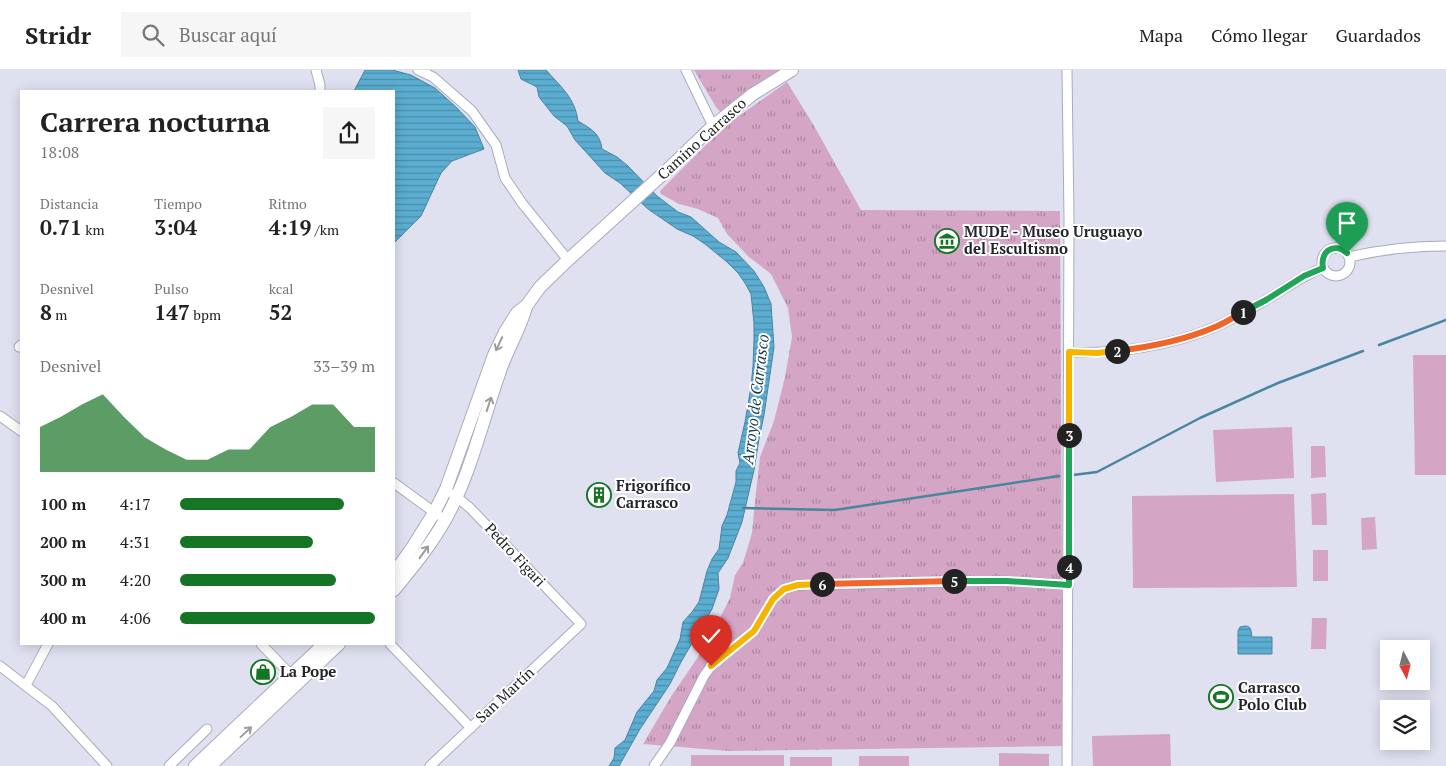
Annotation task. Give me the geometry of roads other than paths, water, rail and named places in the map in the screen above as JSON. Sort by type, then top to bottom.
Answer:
[{"type":"main road","name":"Camino Carrasco","points":[[451,493],[465,475],[504,357],[524,316],[527,305],[540,288],[713,126],[753,94],[792,70]]},
{"type":"main road","points":[[395,572],[434,513],[451,493]]},
{"type":"main road","points":[[395,589],[422,555],[445,520],[451,493]]},
{"type":"main road","points":[[195,766],[323,645]]},
{"type":"main road","points":[[210,766],[338,645]]},
{"type":"street","points":[[316,70],[320,90]]},
{"type":"street","points":[[418,70],[433,77],[472,111],[496,145],[505,178],[522,203],[568,260]]},
{"type":"street","points":[[686,70],[713,126]]},
{"type":"street","points":[[1067,70],[1069,352],[1068,766]]},
{"type":"street","points":[[1350,257],[1370,251],[1415,246],[1446,246]]},
{"type":"street","points":[[1331,249],[1344,250],[1350,257],[1348,270],[1342,275],[1329,274],[1323,268],[1324,255],[1331,249]]},
{"type":"street","points":[[1069,352],[1097,353],[1136,349],[1185,338],[1216,327],[1309,274],[1323,268]]},
{"type":"street","points":[[0,416],[20,429]]},
{"type":"street","points":[[395,485],[445,520]]},
{"type":"street","name":"Pedro Figari","points":[[451,493],[470,508],[581,624]]},
{"type":"street","points":[[654,766],[670,742],[711,666],[754,631],[773,599],[784,589],[798,585],[901,582],[1007,581],[1069,585]]},
{"type":"street","name":"San Martín","points":[[430,766],[581,624]]},
{"type":"street","points":[[26,685],[47,645]]},
{"type":"street","points":[[262,645],[292,675]]},
{"type":"street","points":[[391,645],[471,728]]},
{"type":"street","points":[[0,666],[52,706],[107,766]]},
{"type":"street","points":[[169,766],[207,729]]},
{"type":"water","points":[[365,70],[392,70],[411,75],[435,88],[456,107],[475,127],[484,149],[452,161],[441,173],[421,216],[395,242],[395,90],[355,90]]},
{"type":"water","name":"Arroyo de Carrasco","points":[[518,70],[546,70],[571,99],[578,121],[597,135],[602,149],[617,157],[628,166],[657,196],[678,212],[691,217],[719,242],[736,252],[754,271],[764,287],[771,304],[774,347],[754,470],[742,522],[728,558],[718,573],[719,589],[712,609],[670,684],[640,729],[619,766],[609,766],[614,758],[615,748],[625,740],[637,712],[654,691],[657,680],[667,668],[680,639],[683,622],[699,602],[707,571],[719,549],[722,526],[727,515],[736,482],[736,471],[740,463],[738,453],[751,387],[754,323],[751,294],[738,273],[727,262],[705,244],[677,229],[648,209],[620,183],[605,173],[575,140],[567,126],[554,116],[539,97],[537,87],[521,79]]},
{"type":"water","points":[[1240,627],[1250,628],[1252,637],[1272,637],[1272,654],[1238,654],[1238,631]]},
{"type":"waterway","points":[[1379,345],[1446,320]]},
{"type":"waterway","points":[[1073,475],[1097,472],[1200,418],[1278,383],[1363,351]]},
{"type":"waterway","points":[[743,508],[835,510],[1059,476]]},
{"type":"place","name":"MUDE - Museo Uruguayo del Escultismo","points":[[947,241]]},
{"type":"place","name":"Frigorífico Carrasco","points":[[599,495]]},
{"type":"place","name":"La Pope","points":[[263,672]]},
{"type":"place","name":"Carrasco Polo Club","points":[[1221,697]]}]
